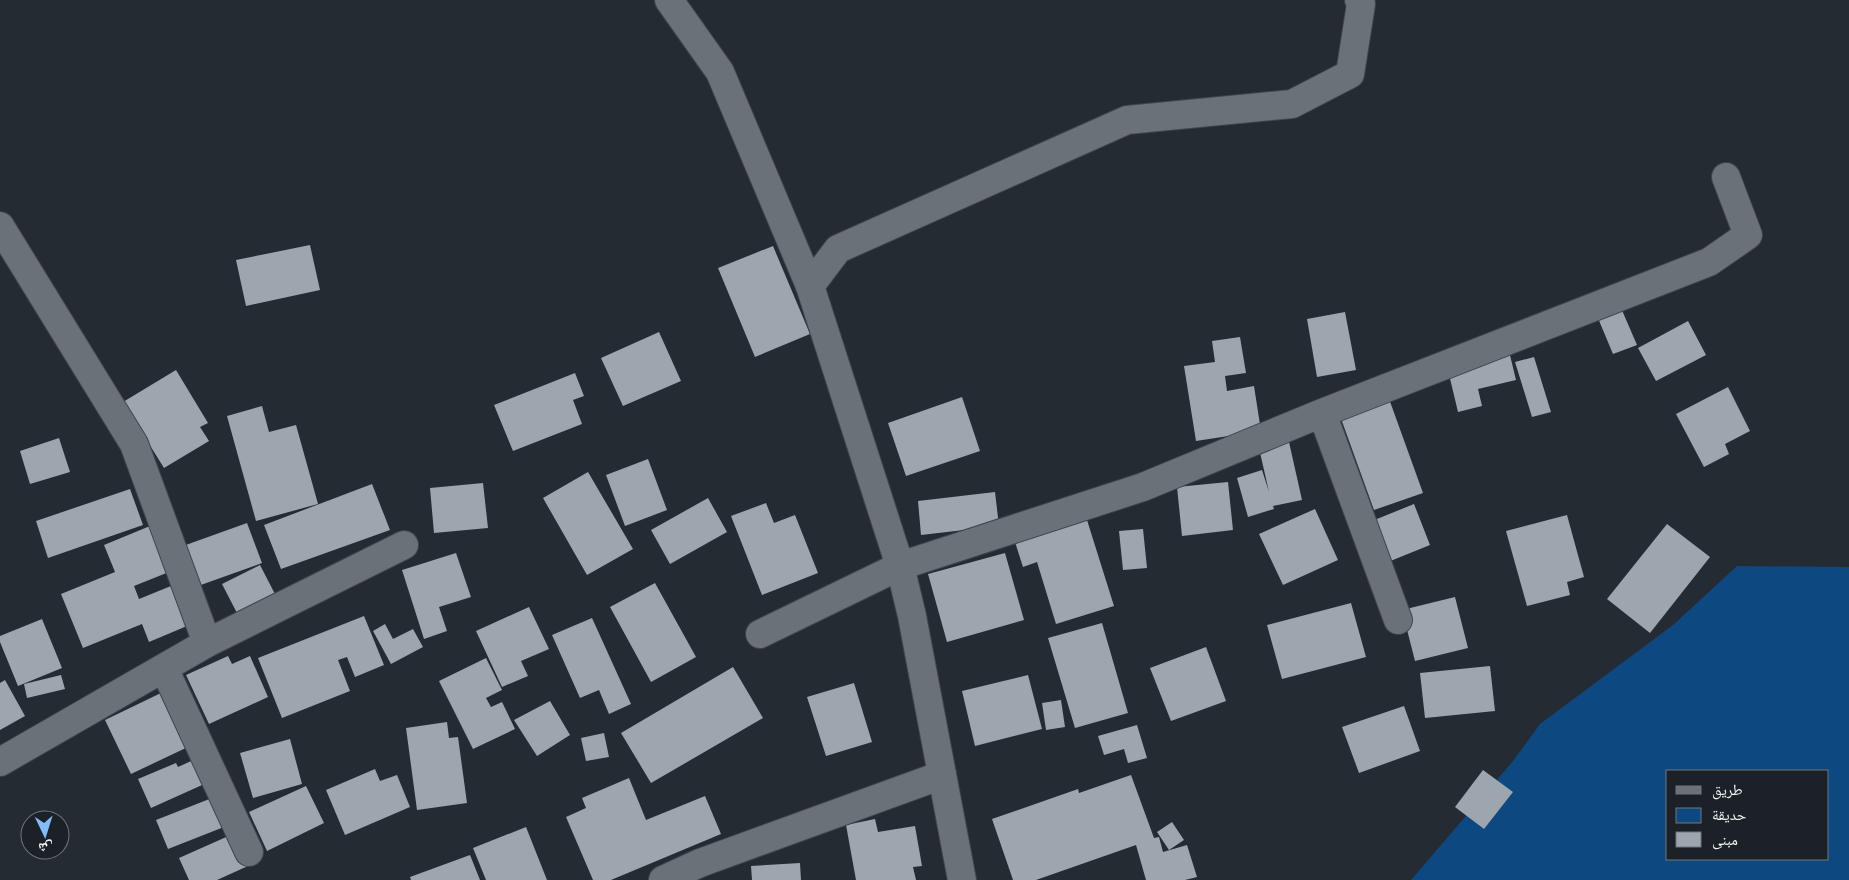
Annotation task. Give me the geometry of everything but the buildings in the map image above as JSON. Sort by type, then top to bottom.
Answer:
[{"type":"street","points":[[669,0],[720,72],[810,286],[900,566],[912,616],[962,880]]},
{"type":"street","points":[[810,286],[838,249],[1127,120],[1292,104],[1350,74],[1361,4],[1359,0]]},
{"type":"street","points":[[760,634],[900,566],[1143,487],[1322,413],[1709,262],[1748,235],[1726,178]]},
{"type":"street","points":[[0,226],[134,444],[206,643]]},
{"type":"street","points":[[1322,413],[1398,620]]},
{"type":"street","points":[[0,762],[206,643],[404,545]]},
{"type":"street","points":[[164,668],[249,852]]},
{"type":"street","points":[[663,880],[700,863],[942,775]]},
{"type":"green space","points":[[1737,566],[1849,567],[1849,880],[1411,880],[1513,761],[1540,724],[1673,625]]}]
